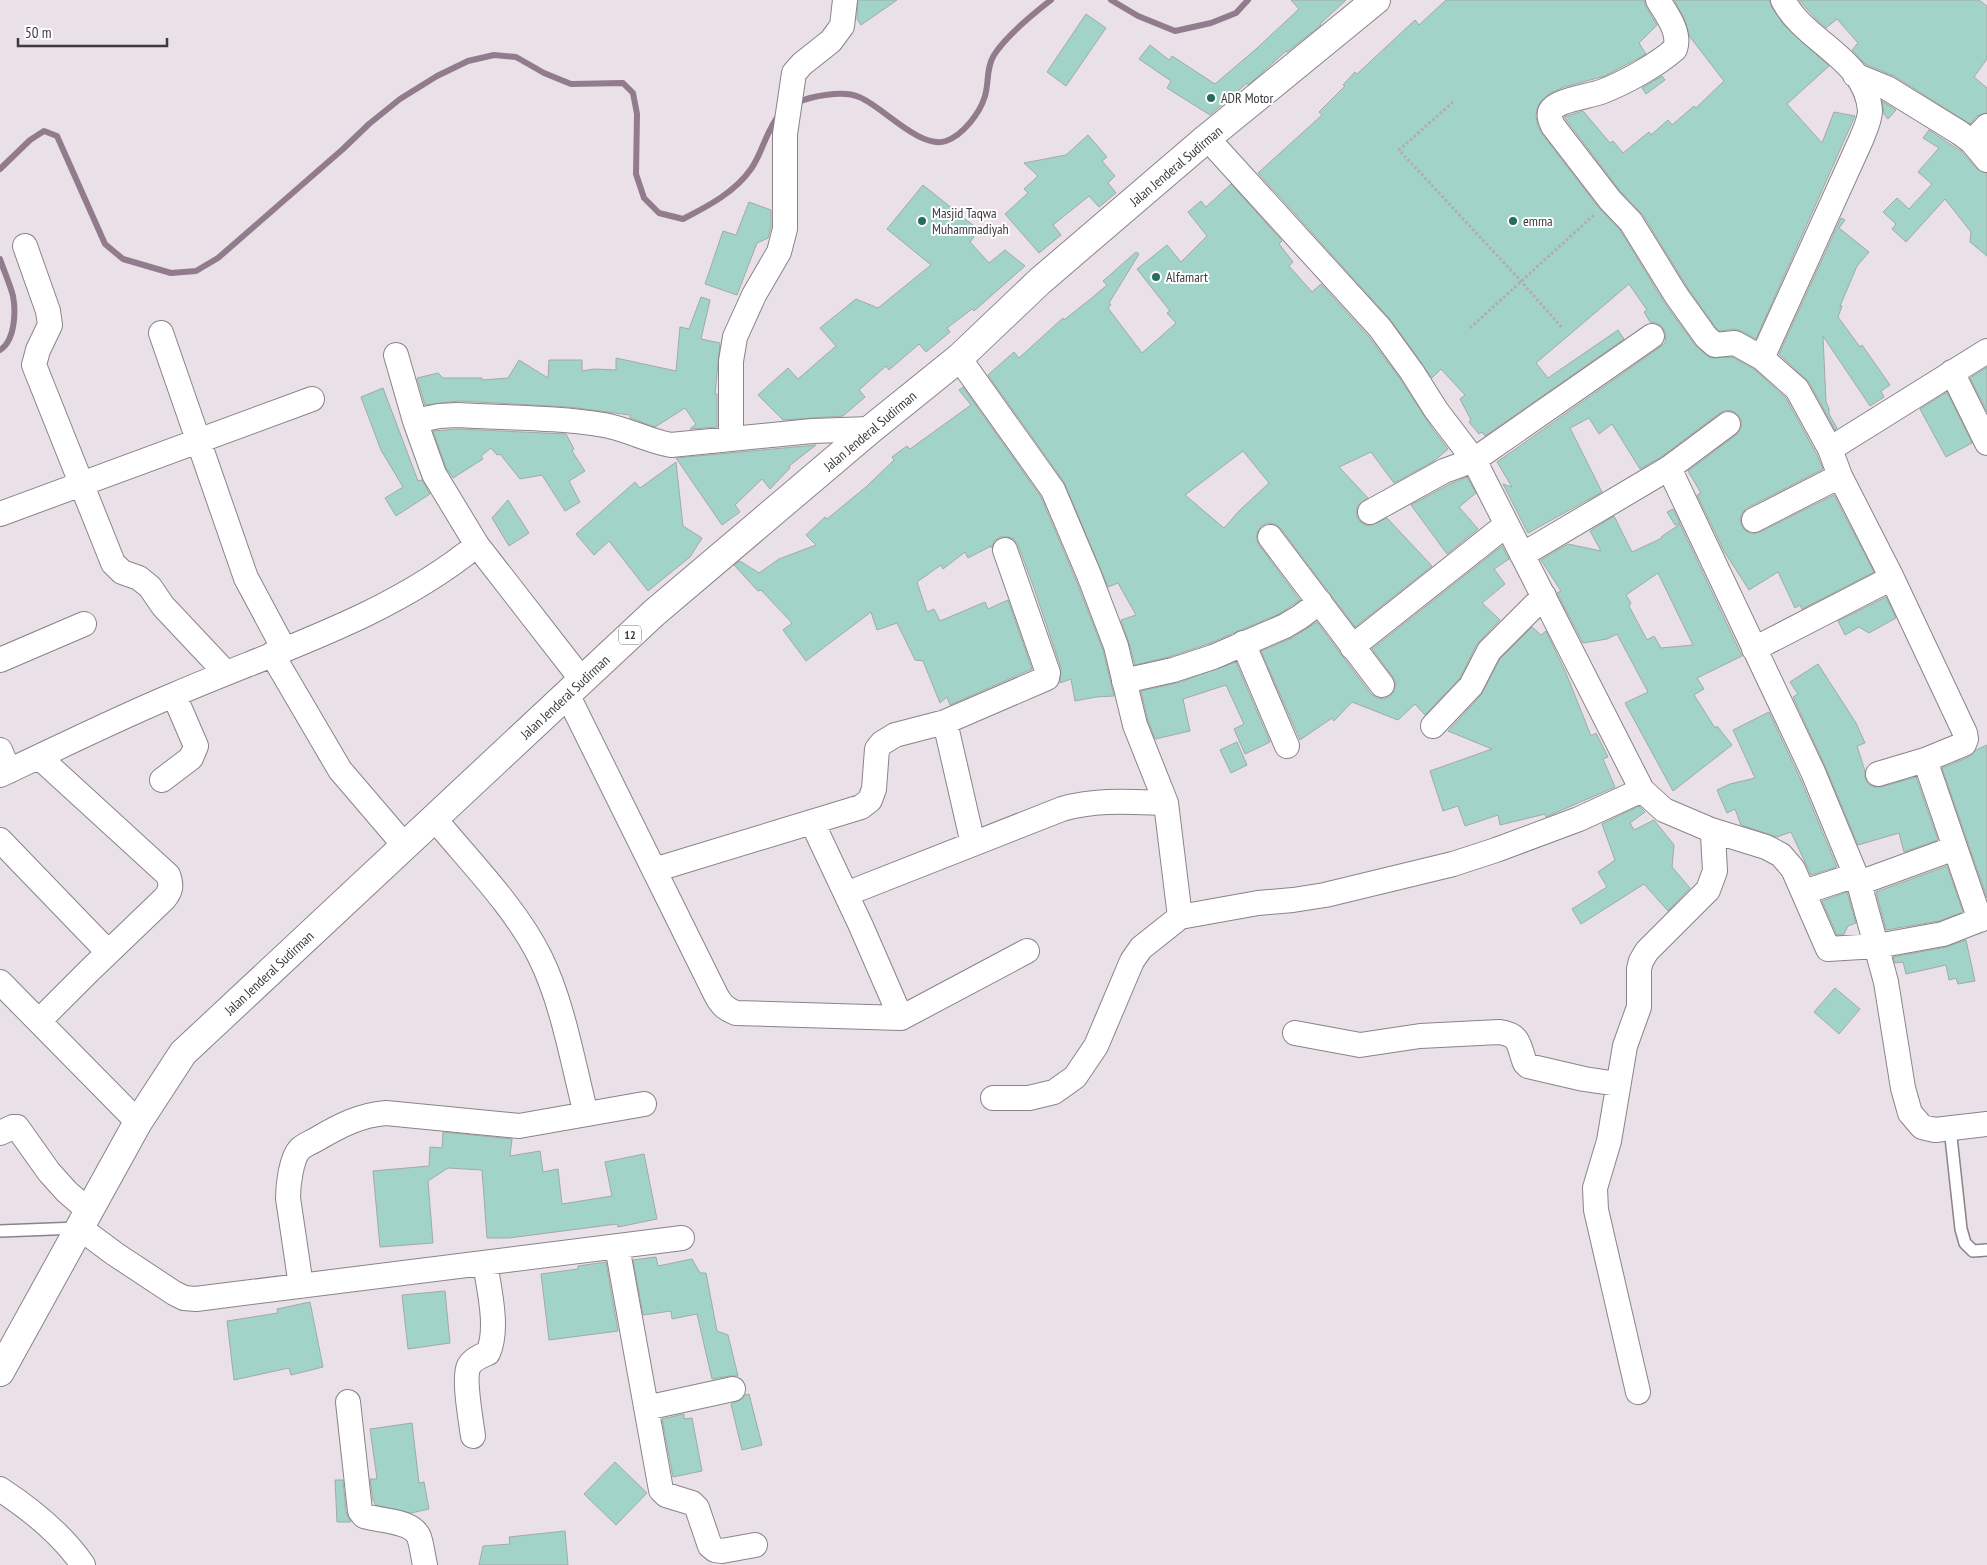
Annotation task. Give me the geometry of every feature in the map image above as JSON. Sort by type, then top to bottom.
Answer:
[{"type":"highway","name":"Jalan Jenderal Sudirman","points":[[4,1360],[85,1220],[138,1122],[183,1053],[654,614],[871,429],[959,358],[1040,281],[1207,138],[1376,0]]},
{"type":"street","points":[[731,439],[731,360],[735,337],[754,295],[779,252],[785,229],[785,134],[794,73],[802,64],[831,41],[842,26],[845,0]]},
{"type":"street","points":[[1658,0],[1675,32],[1678,41],[1675,48],[1625,81],[1602,91],[1557,104],[1551,110],[1549,116],[1553,126],[1610,200],[1631,222],[1676,295],[1706,337],[1715,345],[1736,343],[1762,358],[1797,389],[1830,449],[1840,476],[1892,578],[1965,733],[1966,739],[1964,744],[1924,760],[1878,774]]},
{"type":"street","points":[[1762,358],[1861,140],[1870,112],[1861,80],[1845,63],[1801,25],[1784,0]]},
{"type":"street","points":[[1855,75],[1887,88],[1979,134],[1987,160]]},
{"type":"street","points":[[1207,138],[1380,328],[1412,372],[1436,410],[1474,460],[1642,790],[1664,810],[1712,830],[1766,847],[1781,855],[1793,869],[1826,948],[1830,950],[1877,946],[1943,934],[1984,919],[1955,848],[1924,760]]},
{"type":"street","points":[[25,246],[48,311],[50,326],[38,350],[34,365],[112,563],[122,572],[139,578],[150,587],[163,606],[226,673]]},
{"type":"street","points":[[161,333],[246,578],[278,652],[340,770],[405,846]]},
{"type":"street","points":[[1370,512],[1444,471],[1474,460],[1652,336]]},
{"type":"street","points":[[1830,449],[1987,350]]},
{"type":"street","points":[[396,355],[415,420],[434,474],[477,546],[575,687],[654,870],[720,1003],[726,1010],[736,1013],[901,1018],[1027,951]]},
{"type":"street","points":[[959,358],[1053,490],[1090,575],[1116,646],[1135,725],[1166,803],[1180,917]]},
{"type":"street","points":[[1952,372],[1987,443]]},
{"type":"street","points":[[0,514],[312,399]]},
{"type":"street","points":[[415,420],[458,415],[571,420],[626,430],[654,442],[671,445],[812,431],[871,429]]},
{"type":"street","points":[[1522,555],[1669,468],[1728,424]]},
{"type":"street","points":[[1669,468],[1813,772],[1858,879],[1886,982],[1903,1088],[1910,1113],[1922,1127],[1935,1130],[1987,1124]]},
{"type":"street","points":[[1754,520],[1840,476]]},
{"type":"street","points":[[1352,648],[1506,525]]},
{"type":"street","points":[[1270,537],[1320,602],[1352,648],[1382,685]]},
{"type":"street","points":[[0,750],[4,773],[174,695],[379,609],[452,566],[477,546]]},
{"type":"street","points":[[654,870],[861,806],[870,800],[874,790],[877,750],[882,743],[895,735],[945,722],[1047,678],[1048,673],[1005,550]]},
{"type":"street","points":[[1754,649],[1892,578]]},
{"type":"street","points":[[1433,726],[1471,686],[1489,651],[1544,596]]},
{"type":"street","points":[[1124,681],[1173,670],[1213,657],[1300,617],[1320,602]]},
{"type":"street","points":[[0,660],[84,624]]},
{"type":"street","points":[[1243,643],[1287,746]]},
{"type":"street","points":[[162,780],[191,758],[196,746],[174,695]]},
{"type":"street","points":[[945,722],[973,844]]},
{"type":"street","points":[[39,757],[168,875],[171,883],[170,892],[164,899],[39,1021]]},
{"type":"street","points":[[993,1098],[1014,1099],[1054,1092],[1076,1077],[1096,1046],[1132,961],[1140,948],[1180,917],[1258,903],[1293,900],[1325,894],[1453,864],[1579,819],[1642,790]]},
{"type":"street","points":[[846,894],[1062,809],[1082,803],[1112,801],[1166,803]]},
{"type":"street","points":[[434,818],[494,890],[524,931],[540,957],[559,1011],[586,1114]]},
{"type":"street","points":[[812,822],[901,1018]]},
{"type":"street","points":[[1638,1392],[1596,1210],[1595,1188],[1609,1141],[1625,1046],[1638,1007],[1641,961],[1647,951],[1708,890],[1712,883],[1716,871],[1712,830]]},
{"type":"street","points":[[0,840],[108,952]]},
{"type":"street","points":[[1804,892],[1858,879],[1955,848]]},
{"type":"street","points":[[0,982],[138,1122]]},
{"type":"street","points":[[1296,1033],[1360,1045],[1420,1036],[1499,1032],[1516,1038],[1525,1063],[1528,1066],[1584,1079],[1618,1084]]},
{"type":"street","points":[[301,1286],[288,1198],[288,1186],[294,1160],[300,1149],[343,1124],[371,1114],[386,1113],[520,1126],[644,1104]]},
{"type":"street","points":[[0,1133],[17,1127],[49,1172],[67,1192],[85,1220],[115,1254],[184,1298],[196,1299],[682,1238]]},
{"type":"street","points":[[617,1246],[661,1490],[666,1494],[692,1503],[697,1508],[710,1546],[715,1550],[722,1551],[755,1545]]},
{"type":"street","points":[[473,1436],[467,1377],[469,1366],[477,1358],[488,1353],[492,1345],[494,1333],[486,1263]]},
{"type":"street","points":[[646,1408],[733,1389]]},
{"type":"street","points":[[348,1402],[360,1511],[364,1516],[408,1526],[415,1531],[419,1537],[425,1565]]},
{"type":"street","points":[[0,1490],[47,1524],[77,1562]]},
{"type":"lane","points":[[1950,1128],[1961,1229],[1965,1244],[1973,1251],[1987,1250]]},
{"type":"lane","points":[[0,1231],[85,1220]]},
{"type":"path","points":[[1453,102],[1399,150],[1563,329]]},
{"type":"path","points":[[1470,328],[1520,280],[1610,200]]},
{"type":"building","points":[[858,0],[897,0],[861,25],[857,19]]},
{"type":"building","points":[[1291,0],[1346,0],[1321,25],[1286,51],[1253,81],[1248,85],[1247,83],[1210,115],[1167,88],[1171,81],[1139,59],[1150,45],[1169,60],[1172,56],[1215,84],[1299,9]]},
{"type":"building","points":[[1446,0],[1644,0],[1657,25],[1639,43],[1646,54],[1605,76],[1564,87],[1549,94],[1541,101],[1537,109],[1538,126],[1542,134],[1599,208],[1620,230],[1664,302],[1695,345],[1710,358],[1732,357],[1754,369],[1786,398],[1817,455],[1823,469],[1747,508],[1740,519],[1742,527],[1753,534],[1760,532],[1834,495],[1874,572],[1802,609],[1800,605],[1795,608],[1778,572],[1749,590],[1724,551],[1697,495],[1701,493],[1688,471],[1740,430],[1742,423],[1739,416],[1727,410],[1720,413],[1661,457],[1640,469],[1612,424],[1599,434],[1589,418],[1570,428],[1602,492],[1528,533],[1503,484],[1512,487],[1497,462],[1665,343],[1666,334],[1663,328],[1657,323],[1650,322],[1644,312],[1647,310],[1629,284],[1536,363],[1548,378],[1618,330],[1624,339],[1485,436],[1482,432],[1479,434],[1469,422],[1471,420],[1460,399],[1465,395],[1441,369],[1432,378],[1390,319],[1258,173],[1322,115],[1319,112],[1345,86],[1343,85],[1355,72],[1357,74],[1415,20],[1419,25]]},
{"type":"building","points":[[1674,0],[1769,0],[1783,24],[1829,66],[1787,104],[1822,143],[1834,112],[1855,116],[1756,339],[1734,329],[1720,331],[1716,328],[1687,287],[1643,215],[1620,191],[1564,117],[1583,111],[1610,143],[1613,141],[1623,153],[1649,132],[1651,135],[1668,120],[1672,125],[1694,106],[1696,108],[1724,81],[1690,37],[1684,18]]},
{"type":"building","points":[[1799,0],[1979,0],[1987,6],[1987,59],[1974,77],[1987,88],[1987,113],[1977,116],[1970,124],[1894,76],[1865,64],[1852,50],[1858,43],[1837,19],[1826,28]]},
{"type":"building","points":[[1086,14],[1106,28],[1066,86],[1047,72]]},
{"type":"building","points":[[1662,76],[1665,80],[1646,94],[1642,88]]},
{"type":"building","points":[[1882,101],[1896,110],[1888,119],[1884,114]]},
{"type":"building","points":[[1929,130],[1962,152],[1977,169],[1987,173],[1987,256],[1970,242],[1971,232],[1945,199],[1906,242],[1892,229],[1896,224],[1883,212],[1897,198],[1909,209],[1932,184],[1918,172],[1939,148],[1923,138]]},
{"type":"building","points":[[1088,135],[1107,157],[1102,161],[1115,176],[1108,183],[1116,193],[1099,207],[1089,196],[1053,225],[1061,235],[1039,253],[1005,214],[1028,193],[1024,189],[1038,176],[1024,163],[1066,155]]},
{"type":"building","points":[[1231,184],[1282,241],[1279,244],[1293,262],[1289,266],[1312,292],[1321,284],[1369,337],[1448,449],[1434,461],[1394,483],[1371,452],[1339,467],[1368,498],[1358,505],[1356,512],[1358,519],[1363,524],[1370,526],[1387,518],[1432,566],[1355,627],[1281,529],[1275,524],[1268,523],[1261,526],[1256,538],[1259,545],[1300,600],[1279,614],[1208,644],[1169,657],[1135,665],[1121,620],[1136,615],[1118,583],[1108,587],[1064,482],[988,375],[1014,352],[1019,358],[1063,318],[1064,320],[1093,297],[1107,285],[1103,281],[1136,252],[1139,254],[1109,303],[1111,305],[1108,308],[1142,353],[1176,323],[1167,313],[1170,311],[1137,269],[1167,245],[1181,262],[1207,236],[1188,212],[1201,201],[1206,207]],"holes":[[[1243,451],[1269,483],[1224,528],[1185,495]]]},
{"type":"building","points":[[923,185],[979,230],[970,242],[989,263],[1005,250],[1025,266],[974,311],[972,309],[947,328],[950,332],[926,352],[919,344],[889,370],[886,366],[859,390],[865,397],[843,416],[783,420],[758,395],[788,368],[798,379],[836,346],[820,328],[856,299],[878,308],[931,265],[887,229]]},
{"type":"building","points":[[749,202],[771,210],[771,227],[768,238],[757,243],[737,295],[705,284],[723,231],[736,235]]},
{"type":"building","points":[[1841,218],[1845,220],[1839,228],[1869,252],[1857,266],[1840,306],[1842,306],[1838,317],[1860,347],[1862,345],[1890,385],[1881,391],[1884,397],[1870,406],[1823,336],[1826,402],[1829,414],[1837,428],[1835,430],[1809,382],[1779,354]]},
{"type":"building","points":[[701,297],[710,300],[701,339],[720,343],[715,394],[717,394],[717,427],[690,429],[696,424],[685,408],[655,427],[630,418],[630,415],[569,407],[459,401],[425,405],[417,378],[438,373],[443,378],[482,378],[482,380],[508,378],[519,360],[548,378],[549,360],[582,360],[582,371],[594,369],[616,370],[616,358],[676,371],[680,327],[689,329]]},
{"type":"building","points":[[1987,367],[1987,412],[1970,378]]},
{"type":"building","points":[[963,387],[1041,497],[1103,650],[1114,696],[1075,701],[1071,679],[1060,683],[1061,668],[1034,588],[1014,539],[1000,537],[994,541],[992,548],[991,546],[968,558],[965,552],[943,569],[941,565],[917,582],[927,612],[934,609],[940,621],[985,602],[988,609],[1008,600],[1032,669],[950,705],[947,697],[940,703],[923,661],[915,660],[897,623],[877,630],[871,612],[806,661],[783,630],[792,623],[734,565],[740,561],[759,573],[779,559],[816,545],[806,535],[825,517],[827,519],[866,487],[894,460],[892,457],[907,446],[910,449],[971,405],[959,390]]},
{"type":"building","points":[[383,388],[418,481],[422,480],[430,494],[396,516],[385,498],[403,487],[381,450],[361,397]]},
{"type":"building","points":[[1947,392],[1972,443],[1946,457],[1920,409]]},
{"type":"building","points":[[458,429],[566,434],[574,449],[572,451],[585,471],[569,481],[580,502],[565,511],[542,475],[520,479],[500,454],[497,455],[491,448],[481,456],[483,459],[453,478],[446,468],[433,431]]},
{"type":"building","points":[[816,445],[789,466],[790,468],[770,489],[762,479],[735,505],[740,512],[722,525],[676,458]]},
{"type":"building","points":[[676,462],[683,526],[702,538],[690,557],[648,591],[609,541],[594,555],[576,534],[635,482],[640,488]]},
{"type":"building","points":[[1467,477],[1476,493],[1459,507],[1478,529],[1447,554],[1411,505]]},
{"type":"building","points":[[508,500],[529,533],[509,546],[492,518]]},
{"type":"building","points":[[1673,509],[1680,523],[1675,525],[1667,512]]},
{"type":"building","points":[[1614,516],[1632,552],[1662,538],[1680,524],[1742,656],[1697,678],[1704,689],[1694,695],[1715,728],[1717,726],[1732,745],[1673,791],[1625,703],[1648,692],[1617,634],[1607,639],[1583,643],[1557,593],[1561,591],[1541,560],[1568,544],[1601,551],[1590,531]],"holes":[[[1658,573],[1693,645],[1661,648],[1654,636],[1647,640],[1629,606],[1631,603],[1626,595]]]},
{"type":"building","points":[[1502,546],[1509,559],[1494,569],[1505,584],[1482,603],[1500,620],[1477,644],[1460,678],[1425,715],[1415,704],[1398,720],[1352,702],[1334,721],[1332,718],[1300,740],[1261,651],[1292,638],[1317,622],[1371,694],[1377,698],[1384,699],[1394,691],[1396,683],[1372,649]]},
{"type":"building","points":[[1886,597],[1896,618],[1869,633],[1859,627],[1845,635],[1838,621]]},
{"type":"building","points":[[1532,627],[1541,635],[1546,631],[1566,673],[1591,736],[1596,733],[1608,757],[1603,759],[1615,787],[1546,817],[1545,814],[1500,825],[1498,815],[1465,826],[1458,806],[1443,811],[1430,771],[1492,749],[1448,731],[1481,695],[1500,659]]},
{"type":"building","points":[[1236,662],[1270,742],[1245,754],[1234,729],[1244,724],[1226,685],[1183,699],[1190,731],[1155,739],[1148,721],[1141,691],[1177,683]]},
{"type":"building","points":[[1818,664],[1856,723],[1865,743],[1857,746],[1868,784],[1874,787],[1881,787],[1916,777],[1938,840],[1904,852],[1899,833],[1858,845],[1825,766],[1793,697],[1798,694],[1790,682]]},
{"type":"building","points":[[1769,712],[1800,778],[1837,867],[1811,875],[1791,832],[1777,837],[1741,825],[1735,809],[1727,813],[1717,790],[1730,784],[1755,778],[1733,730]]},
{"type":"building","points":[[1237,742],[1247,765],[1231,773],[1220,750]]},
{"type":"building","points":[[1987,745],[1987,898],[1942,768],[1969,757],[1976,750]]},
{"type":"building","points":[[1639,806],[1645,812],[1630,823],[1634,830],[1654,820],[1674,845],[1672,867],[1690,888],[1668,911],[1644,884],[1581,924],[1572,909],[1607,887],[1598,872],[1615,860],[1602,824]]},
{"type":"building","points":[[1947,866],[1963,912],[1939,921],[1886,930],[1876,892]]},
{"type":"building","points":[[1847,892],[1856,923],[1848,926],[1844,934],[1837,935],[1822,901]]},
{"type":"building","points":[[1966,940],[1975,981],[1958,984],[1956,978],[1949,980],[1946,965],[1906,974],[1903,962],[1895,963],[1893,957],[1946,947]]},
{"type":"building","points":[[1835,988],[1860,1009],[1839,1034],[1814,1012]]},
{"type":"building","points":[[443,1132],[512,1139],[510,1156],[540,1151],[543,1172],[558,1169],[562,1204],[612,1196],[605,1162],[644,1154],[657,1219],[618,1227],[617,1224],[509,1238],[487,1238],[482,1170],[448,1168],[428,1181],[433,1243],[380,1247],[373,1171],[429,1166],[430,1147],[442,1148]]},
{"type":"building","points":[[656,1257],[658,1266],[692,1259],[700,1273],[706,1273],[717,1331],[728,1335],[738,1376],[712,1379],[697,1314],[672,1319],[671,1311],[643,1315],[633,1260]]},
{"type":"building","points":[[606,1262],[618,1331],[549,1340],[541,1274],[578,1269],[578,1266]]},
{"type":"building","points":[[445,1291],[450,1343],[408,1349],[402,1295]]},
{"type":"building","points":[[310,1302],[323,1367],[291,1375],[289,1368],[234,1380],[227,1321],[278,1313],[277,1309]]},
{"type":"building","points":[[749,1394],[762,1445],[742,1450],[731,1404]]},
{"type":"building","points":[[684,1414],[684,1419],[692,1418],[702,1471],[673,1477],[662,1419]]},
{"type":"building","points":[[412,1423],[419,1483],[424,1482],[429,1509],[411,1513],[376,1505],[373,1500],[370,1479],[377,1479],[370,1429]]},
{"type":"building","points":[[615,1462],[647,1493],[616,1525],[584,1494]]},
{"type":"building","points":[[335,1480],[343,1480],[346,1512],[351,1522],[337,1522]]},
{"type":"building","points":[[565,1531],[568,1565],[479,1565],[483,1546],[510,1544],[509,1537]]},
{"type":"waterway","points":[[796,103],[827,95],[852,95],[868,102],[913,133],[925,139],[936,142],[946,141],[959,134],[970,123],[983,103],[991,60],[999,48],[1020,26],[1051,0]]},
{"type":"waterway","points":[[1111,0],[1138,16],[1175,31],[1211,23],[1236,13],[1248,0]]},
{"type":"waterway","points":[[0,169],[30,140],[44,131],[57,136],[105,244],[123,259],[171,273],[196,271],[218,258],[369,124],[400,99],[437,76],[468,61],[494,55],[516,57],[544,73],[571,84],[623,83],[633,93],[637,114],[636,174],[644,198],[659,213],[683,219],[729,192],[744,178],[755,162],[771,127],[780,114]]},
{"type":"waterway","points":[[0,259],[12,291],[14,310],[13,326],[9,340],[0,350]]},
{"type":"place","name":"ADR Motor","points":[[1211,98]]},
{"type":"place","name":"Masjid Taqwa Muhammadiyah","points":[[922,221]]},
{"type":"place","name":"emma","points":[[1513,221]]},
{"type":"place","name":"Alfamart","points":[[1156,277]]}]
